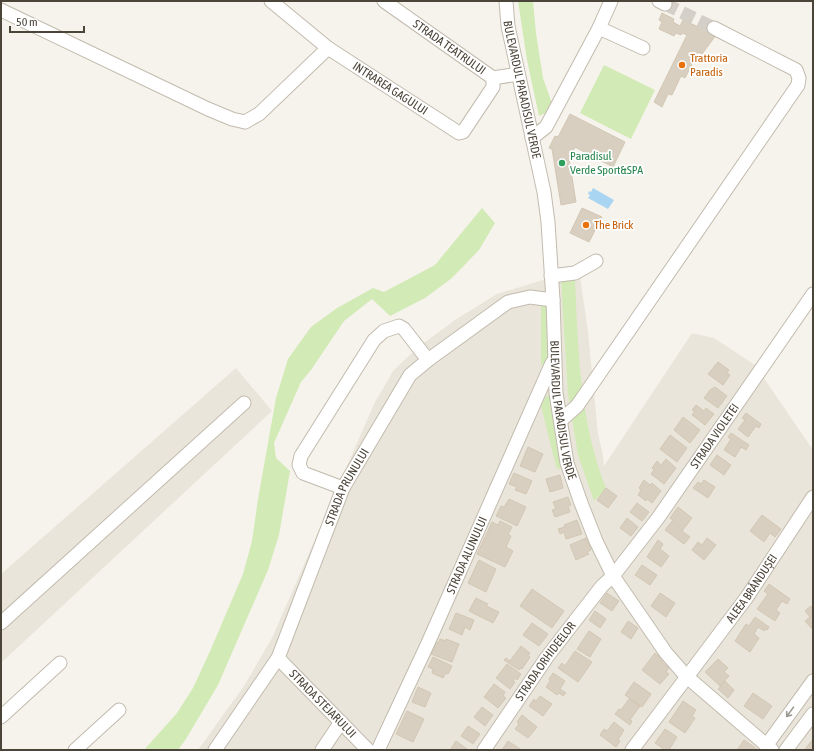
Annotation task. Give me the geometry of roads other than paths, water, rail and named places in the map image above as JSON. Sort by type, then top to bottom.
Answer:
[{"type":"street","name":"INTRAREA GAGULUI","points":[[271,1],[328,48],[459,133],[463,132],[493,87],[492,78]]},
{"type":"street","name":"STRADA TEATRULUI","points":[[384,1],[492,78],[518,74]]},
{"type":"street","name":"BULEVARDUL PARADISUL VERDE","points":[[506,1],[508,26],[544,192],[548,222],[553,300],[556,392],[567,463],[596,541],[612,576],[658,642],[686,676],[769,748]]},
{"type":"street","points":[[532,138],[546,127],[599,28],[611,1]]},
{"type":"street","points":[[1,10],[208,108],[232,119],[245,122],[259,114],[328,48]]},
{"type":"street","points":[[599,28],[643,48]]},
{"type":"street","points":[[561,420],[577,406],[798,85],[799,78],[796,70],[714,28]]},
{"type":"street","points":[[551,276],[575,273],[596,261]]},
{"type":"street","name":"STRADA VIOLETEI","points":[[612,576],[658,518],[813,294]]},
{"type":"street","name":"STRADA PRUNULUI","points":[[215,750],[278,658],[343,488],[410,375],[428,360],[508,302],[530,297],[553,300]]},
{"type":"street","points":[[343,488],[303,473],[299,465],[301,456],[374,340],[384,331],[399,326],[404,329],[428,360]]},
{"type":"street","name":"STRADA ALUNULUI","points":[[378,750],[428,643],[554,360]]},
{"type":"street","points":[[1,623],[244,403]]},
{"type":"street","name":"ALEEA BRÂNDUȘEI","points":[[686,676],[721,634],[813,497]]},
{"type":"street","name":"STRADA ORHIDEELOR","points":[[484,750],[547,657],[602,586],[612,576]]},
{"type":"street","name":"STRADA STEJARULUI","points":[[278,658],[368,750]]},
{"type":"street","points":[[1,717],[60,663]]},
{"type":"street","points":[[632,750],[686,676]]},
{"type":"street","points":[[769,748],[813,680]]},
{"type":"street","points":[[75,750],[119,710]]},
{"type":"street","points":[[786,750],[813,714]]},
{"type":"street","points":[[322,750],[341,722]]},
{"type":"water","points":[[593,188],[614,200],[608,209],[588,198],[590,195],[588,194],[589,191],[591,192]]},
{"type":"tunnel","points":[[665,4],[714,28]]},
{"type":"place","name":"Trattoria Paradis","points":[[682,65]]},
{"type":"place","name":"Paradisul Verde Sport&SPA","points":[[562,163]]},
{"type":"place","name":"The Brick","points":[[586,225]]}]
